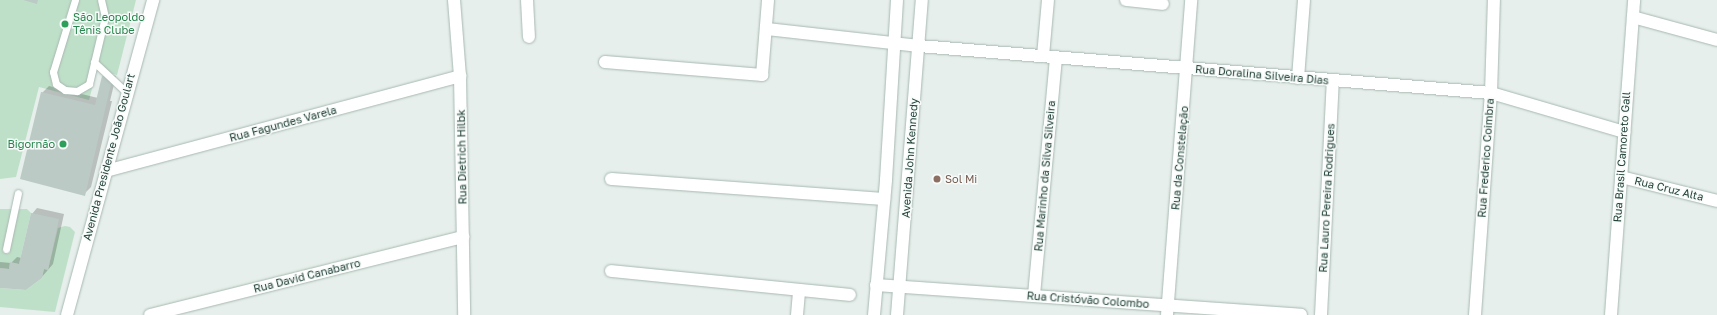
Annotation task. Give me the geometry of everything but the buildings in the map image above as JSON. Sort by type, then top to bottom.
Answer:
[{"type":"street","name":"Avenida Presidente João Goulart","points":[[67,315],[153,0]]},
{"type":"street","name":"Rua Dietrich Hilbk","points":[[454,0],[460,76],[464,315]]},
{"type":"street","points":[[527,0],[529,37]]},
{"type":"street","points":[[605,62],[762,75],[767,29],[768,0]]},
{"type":"street","name":"Avenida John Kennedy","points":[[874,315],[884,199],[897,0]]},
{"type":"street","name":"Avenida John Kennedy","points":[[896,315],[922,0]]},
{"type":"street","name":"Rua Marinho da Silva Silveira","points":[[1034,296],[1049,56],[1048,0]]},
{"type":"street","points":[[1127,0],[1163,4]]},
{"type":"street","name":"Rua da Constelação","points":[[1167,310],[1187,69],[1191,0]]},
{"type":"street","points":[[1298,78],[1304,0]]},
{"type":"street","name":"Rua Frederico Coimbra","points":[[1475,315],[1491,93],[1494,0]]},
{"type":"street","name":"Rua Brasil Camoreto Gall","points":[[1611,315],[1634,0]]},
{"type":"street","points":[[1633,17],[1717,40]]},
{"type":"street","name":"Rua Doralina Silveira Dias","points":[[767,29],[919,46],[1491,93],[1624,132]]},
{"type":"street","name":"Rua Fagundes Varela","points":[[106,171],[460,76]]},
{"type":"street","name":"Rua Lauro Pereira Rodrigues","points":[[1321,315],[1333,81]]},
{"type":"street","name":"Rua Cruz Alta","points":[[1621,177],[1717,201]]},
{"type":"street","points":[[611,179],[884,199]]},
{"type":"street","name":"Rua David Canabarro","points":[[150,315],[463,237]]},
{"type":"street","points":[[611,271],[850,295]]},
{"type":"street","name":"Rua Cristóvão Colombo","points":[[876,285],[1034,296],[1167,310],[1301,315]]},
{"type":"street","points":[[797,315],[799,290]]},
{"type":"lane","points":[[76,0],[53,72],[56,84],[65,90],[84,89],[89,84],[105,17],[101,0]]},
{"type":"lane","points":[[94,62],[127,93]]},
{"type":"lane","points":[[6,249],[18,193]]},
{"type":"green space","points":[[0,0],[136,0],[117,75],[97,70],[89,100],[39,87],[16,177],[0,179]]},
{"type":"green space","points":[[0,209],[27,209],[31,213],[19,264],[10,262],[9,269],[0,268]]},
{"type":"green space","points":[[65,226],[70,227],[75,232],[55,312],[0,307],[0,288],[26,290],[42,278],[44,269],[48,270],[58,228]]},
{"type":"place","name":"São Leopoldo Tênis Clube","points":[[65,24]]},
{"type":"place","name":"Bigornão","points":[[63,144]]},
{"type":"place","name":"Sol Mi","points":[[937,179]]}]
